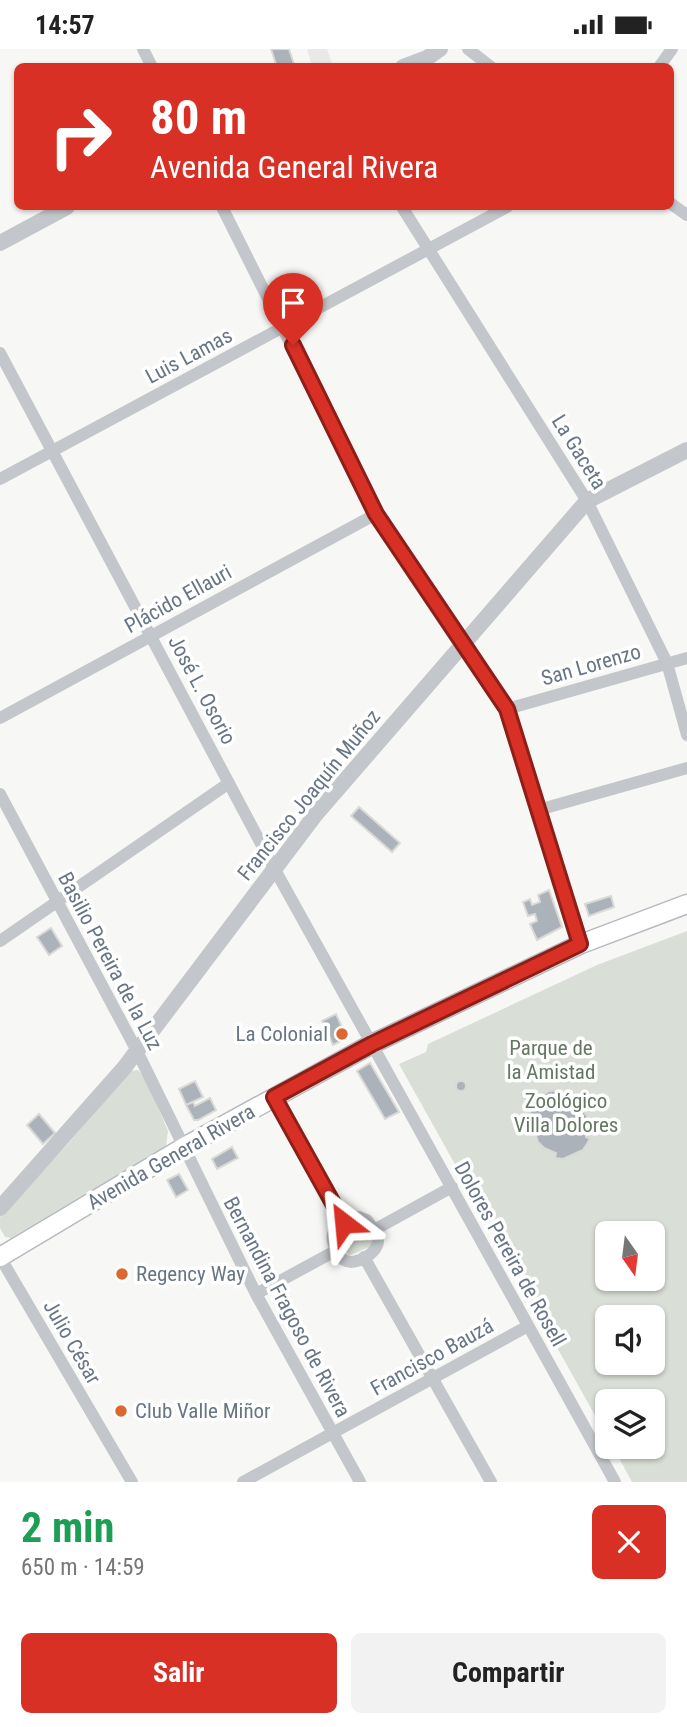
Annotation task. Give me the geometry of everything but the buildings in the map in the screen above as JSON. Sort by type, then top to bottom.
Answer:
[{"type":"main road","name":"Avenida General Rivera","points":[[0,1257],[184,1147],[372,1044],[580,944],[687,904]]},
{"type":"street","points":[[414,63],[428,58],[440,49]]},
{"type":"street","points":[[468,49],[486,63]]},
{"type":"street","points":[[0,243],[61,210]]},
{"type":"street","points":[[224,210],[376,514],[507,709],[580,944]]},
{"type":"street","name":"La Gaceta","points":[[404,210],[587,501],[667,663],[687,735]]},
{"type":"street","name":"Luis Lamas","points":[[0,479],[501,210]]},
{"type":"street","name":"José L. Osorio","points":[[0,353],[274,868],[372,1044]]},
{"type":"street","name":"Francisco Joaquín Muñoz","points":[[0,1209],[137,1051],[316,814],[587,501],[687,450]]},
{"type":"street","name":"Plácido Ellauri","points":[[0,719],[376,514]]},
{"type":"street","name":"San Lorenzo","points":[[507,709],[687,658]]},
{"type":"street","points":[[538,810],[687,768]]},
{"type":"street","points":[[0,941],[229,783]]},
{"type":"street","name":"Basilio Pereira de la Luz","points":[[0,794],[137,1051],[184,1147]]},
{"type":"street","name":"Dolores Pereira de Rosell","points":[[372,1044],[615,1482]]},
{"type":"street","points":[[274,1097],[344,1223]]},
{"type":"street","name":"Bernandina Fragoso de Rivera","points":[[184,1147],[256,1294],[360,1482]]},
{"type":"street","points":[[374,1230],[452,1187]]},
{"type":"street","points":[[359,1217],[367,1220],[374,1230],[377,1245],[360,1259],[346,1261],[337,1250],[332,1237],[344,1223],[359,1217]]},
{"type":"street","points":[[256,1294],[337,1250]]},
{"type":"street","name":"Julio César","points":[[0,1257],[132,1482]]},
{"type":"street","points":[[360,1259],[433,1378],[491,1482]]},
{"type":"street","name":"Francisco Bauzá","points":[[243,1482],[528,1326]]},
{"type":"shaded area","points":[[307,49],[327,49],[332,63],[311,63]]},
{"type":"green space","name":"Zoológico Villa Dolores","points":[[687,931],[687,1482],[632,1482],[620,1459],[665,1459],[665,1389],[595,1389],[595,1415],[399,1064],[426,1052],[428,1044],[597,965]]},
{"type":"green space","points":[[138,1070],[145,1077],[168,1131],[166,1146],[11,1238],[5,1237],[0,1228],[0,1217],[68,1144],[130,1071]]},
{"type":"green space","points":[[359,1223],[364,1224],[372,1241],[371,1246],[349,1256],[338,1238],[339,1233]]},
{"type":"place","name":"La Colonial","points":[[342,1034]]},
{"type":"place","name":"Regency Way","points":[[122,1274]]},
{"type":"place","name":"Club Valle Miñor","points":[[121,1411]]},
{"type":"route","points":[[293,345],[376,514],[507,709],[580,944],[372,1044],[274,1097],[344,1223]]},
{"type":"park label","name":"Parque de la Amistad","points":[[551,1060]]}]
